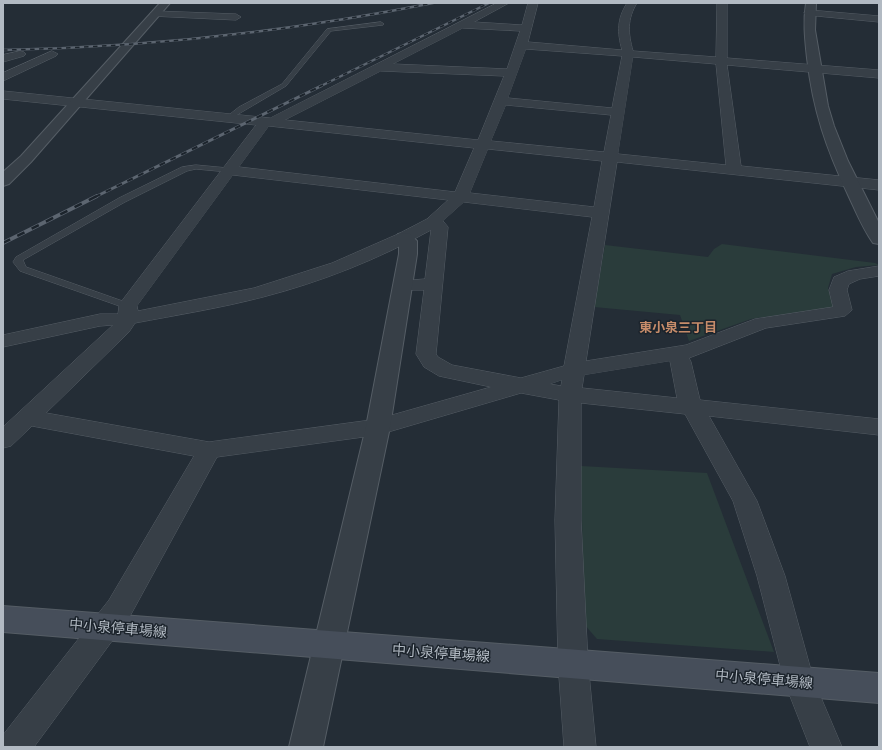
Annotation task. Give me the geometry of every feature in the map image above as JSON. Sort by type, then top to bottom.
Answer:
[{"type":"main road","name":"中小泉停車場線","points":[[3,618],[329,646],[573,663],[879,688]]},
{"type":"street","points":[[3,181],[26,159],[165,3]]},
{"type":"street","points":[[3,440],[122,328],[128,312],[228,170],[270,122],[504,3]]},
{"type":"street","points":[[3,342],[100,320],[128,312],[258,293],[338,267],[404,238],[433,222],[461,196],[512,73],[522,45],[532,3]]},
{"type":"street","points":[[580,747],[573,663],[573,624],[568,520],[569,412],[574,370],[628,53],[622,31],[623,23],[632,3]]},
{"type":"street","points":[[722,3],[722,61],[734,170]]},
{"type":"street","points":[[879,19],[810,8],[808,33],[819,98],[829,134],[850,182],[879,239]]},
{"type":"street","points":[[155,14],[236,17]]},
{"type":"street","points":[[460,25],[526,28]]},
{"type":"street","points":[[522,45],[879,74]]},
{"type":"street","points":[[3,59],[20,54]]},
{"type":"street","points":[[3,77],[52,54]]},
{"type":"street","points":[[380,67],[512,73]]},
{"type":"street","points":[[3,95],[879,185]]},
{"type":"street","points":[[501,101],[618,112]]},
{"type":"street","points":[[228,170],[601,213]]},
{"type":"street","points":[[433,222],[440,226],[426,354],[431,362],[446,371],[571,394],[879,427]]},
{"type":"street","points":[[306,747],[378,426],[408,254],[408,241],[404,238]]},
{"type":"street","points":[[27,417],[209,450],[378,426],[574,370],[690,351],[762,323],[838,312],[842,310],[838,290],[840,281],[847,276],[858,273],[879,271]]},
{"type":"street","points":[[402,285],[434,284]]},
{"type":"street","points":[[676,354],[680,362],[687,397],[745,501],[771,576],[799,681],[826,747]]},
{"type":"street","points":[[14,747],[119,609],[209,450]]},
{"type":"lane","points":[[228,118],[241,108],[275,92],[284,85],[327,31],[335,28],[380,24]]},
{"type":"lane","points":[[128,312],[114,302],[23,269],[18,262],[19,259],[122,200],[185,169],[196,167],[228,170]]},
{"type":"shaded area","points":[[722,244],[875,263],[879,265],[856,267],[832,274],[828,288],[834,307],[751,319],[689,341],[680,315],[594,307],[605,245],[708,257],[714,249]]},
{"type":"shaded area","points":[[581,466],[707,473],[774,652],[597,639],[584,624]]},
{"type":"railway","points":[[3,50],[112,45],[219,36],[325,22],[433,3]]},
{"type":"railway","points":[[319,87],[489,3]]},
{"type":"railway","points":[[95,197],[321,86]]},
{"type":"railway","points":[[3,243],[95,197]]},
{"type":"district","name":"東小泉三丁目","points":[[678,327]]}]
